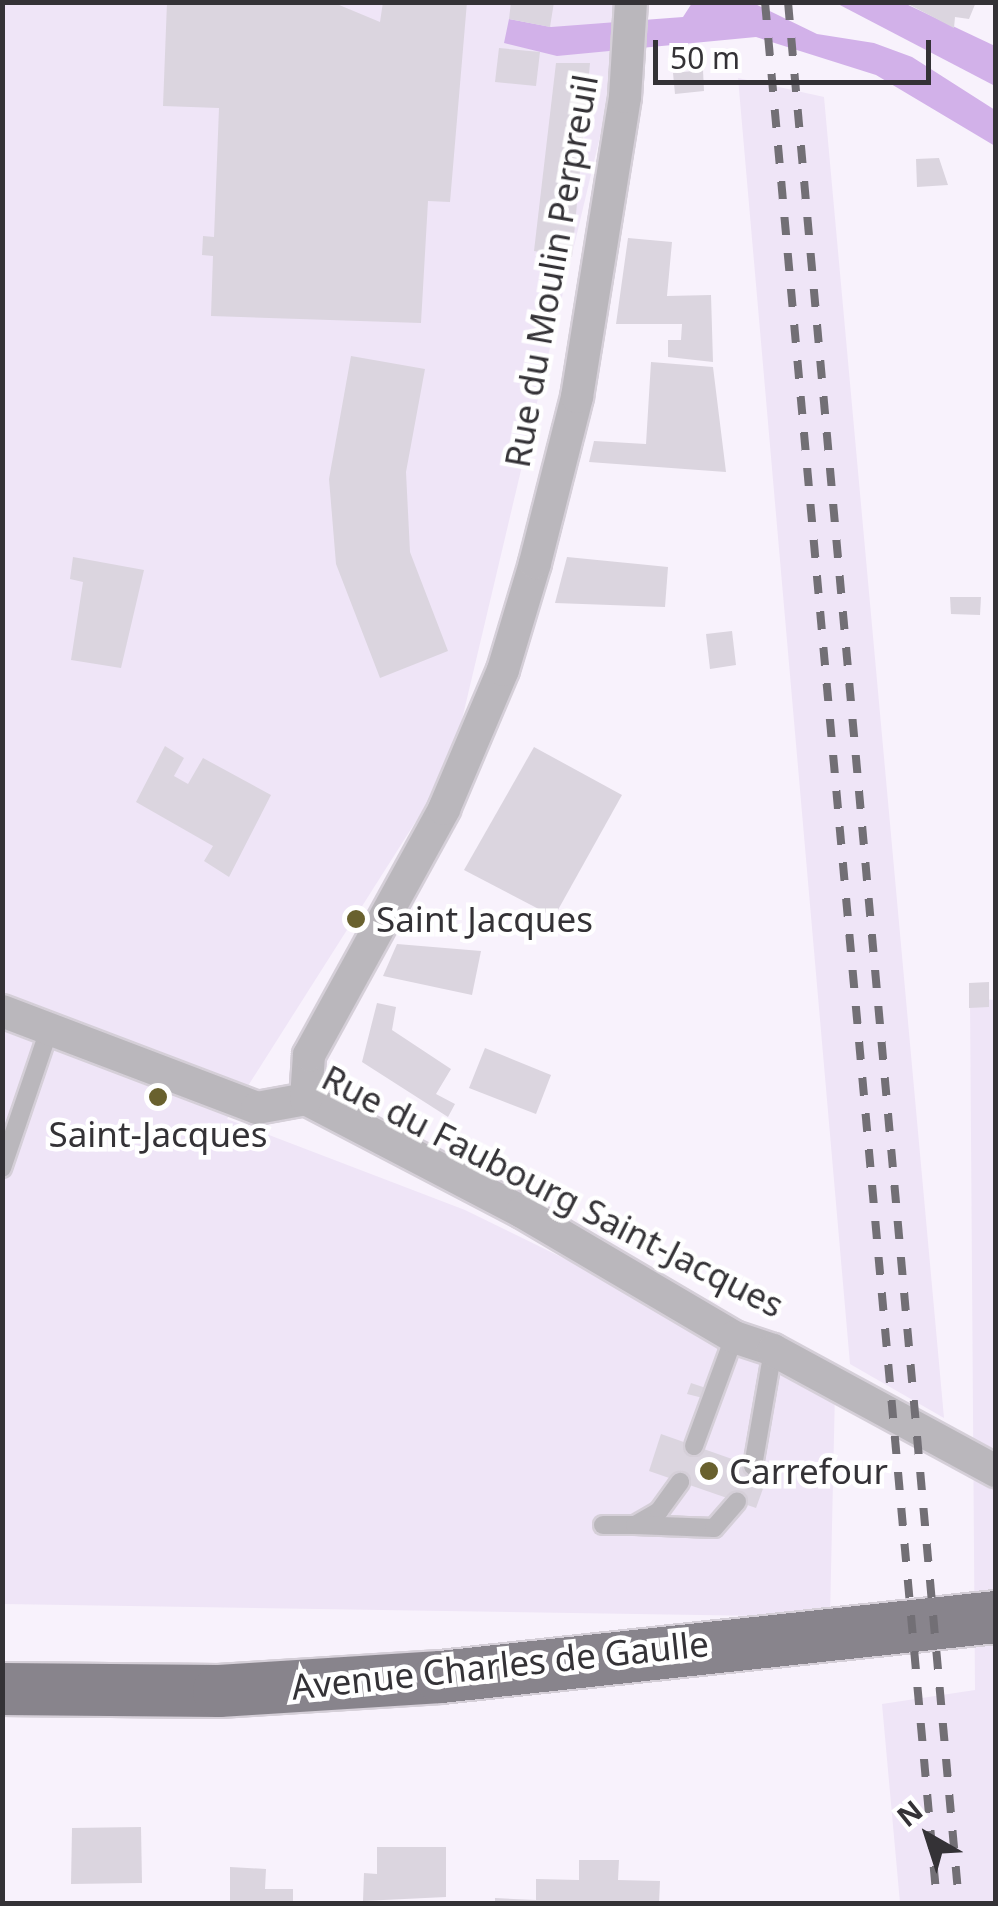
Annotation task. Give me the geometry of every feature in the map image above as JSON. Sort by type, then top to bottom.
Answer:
[{"type":"main road","name":"Avenue Charles de Gaulle","points":[[2,1689],[219,1691],[440,1676],[996,1617]]},
{"type":"main road","name":"Avenue Charles de Gaulle","points":[[2,1725],[331,1714],[996,1648]]},
{"type":"street","name":"Rue du Moulin Perpreuil","points":[[306,1099],[309,1055],[444,809],[503,670],[577,397],[627,59],[630,10]]},
{"type":"street","name":"Rue du Faubourg Saint-Jacques","points":[[2,1011],[257,1108],[306,1099],[522,1212],[734,1337],[773,1350],[996,1472]]},
{"type":"lane","points":[[2,1168],[50,1027]]},
{"type":"lane","points":[[694,1446],[734,1337]]},
{"type":"lane","points":[[753,1466],[773,1350]]},
{"type":"lane","points":[[635,1525],[669,1504],[680,1482]]},
{"type":"lane","points":[[603,1525],[714,1528],[737,1502]]},
{"type":"shaded area","points":[[3,3],[623,3],[624,35],[451,766],[227,1119],[465,1210],[835,1391],[830,1617],[3,1604]]},
{"type":"shaded area","points":[[692,3],[753,3],[817,34],[874,43],[912,57],[995,110],[995,146],[876,75],[756,37],[557,56],[504,43],[509,19],[551,27],[683,17]]},
{"type":"shaded area","points":[[836,3],[904,3],[995,46],[995,86]]},
{"type":"shaded area","points":[[738,78],[824,97],[944,1418],[850,1364]]},
{"type":"shaded area","points":[[970,998],[995,1000],[995,1903],[900,1903],[882,1704],[975,1690]]},
{"type":"building","points":[[167,2],[332,2],[380,22],[383,2],[467,2],[450,202],[428,201],[421,323],[211,316],[213,256],[202,255],[203,236],[214,237],[219,108],[163,106]]},
{"type":"building","points":[[511,2],[554,2],[550,27],[509,19]]},
{"type":"building","points":[[904,2],[976,2],[969,19],[955,17],[954,28]]},
{"type":"building","points":[[499,48],[540,52],[536,86],[495,82]]},
{"type":"building","points":[[556,63],[590,63],[572,257],[534,251]]},
{"type":"building","points":[[703,70],[704,91],[675,94],[673,73]]},
{"type":"building","points":[[939,158],[948,185],[917,187],[916,159]]},
{"type":"building","points":[[628,238],[672,242],[667,296],[711,295],[713,362],[668,357],[668,340],[681,340],[682,324],[616,324]]},
{"type":"building","points":[[351,356],[425,369],[406,472],[410,552],[448,651],[380,678],[336,564],[329,479]]},
{"type":"building","points":[[651,362],[713,367],[726,472],[589,462],[594,441],[646,444]]},
{"type":"building","points":[[73,557],[144,570],[121,668],[71,660],[83,582],[70,579]]},
{"type":"building","points":[[567,557],[668,567],[665,607],[555,603]]},
{"type":"building","points":[[950,597],[981,597],[980,615],[951,614]]},
{"type":"building","points":[[732,631],[736,665],[710,669],[706,634]]},
{"type":"building","points":[[165,746],[184,758],[174,776],[188,784],[203,758],[271,795],[229,877],[204,861],[213,846],[136,802]]},
{"type":"building","points":[[534,747],[622,795],[554,917],[464,870]]},
{"type":"building","points":[[397,944],[481,951],[472,995],[383,976]]},
{"type":"building","points":[[989,982],[989,1007],[969,1008],[969,983]]},
{"type":"building","points":[[377,1003],[396,1007],[392,1030],[451,1069],[436,1094],[455,1104],[448,1117],[362,1062]]},
{"type":"building","points":[[485,1048],[551,1075],[536,1114],[469,1088]]},
{"type":"building","points":[[691,1383],[706,1388],[703,1398],[687,1394]]},
{"type":"building","name":"Carrefour","points":[[661,1434],[769,1472],[756,1508],[649,1471]]},
{"type":"building","points":[[141,1827],[142,1883],[71,1884],[72,1828]]},
{"type":"building","points":[[377,1847],[446,1847],[446,1897],[363,1901],[364,1873],[377,1874]]},
{"type":"building","points":[[579,1860],[619,1860],[618,1880],[660,1881],[659,1904],[495,1904],[495,1898],[536,1900],[536,1879],[579,1880]]},
{"type":"building","points":[[230,1867],[266,1869],[265,1889],[293,1889],[293,1904],[230,1904]]},
{"type":"railway","points":[[765,2],[937,1904]]},
{"type":"railway","points":[[788,2],[959,1904]]},
{"type":"place","name":"Saint Jacques","points":[[356,919]]},
{"type":"place","name":"Saint-Jacques","points":[[158,1097]]},
{"type":"place","name":"Carrefour","points":[[709,1471]]}]
